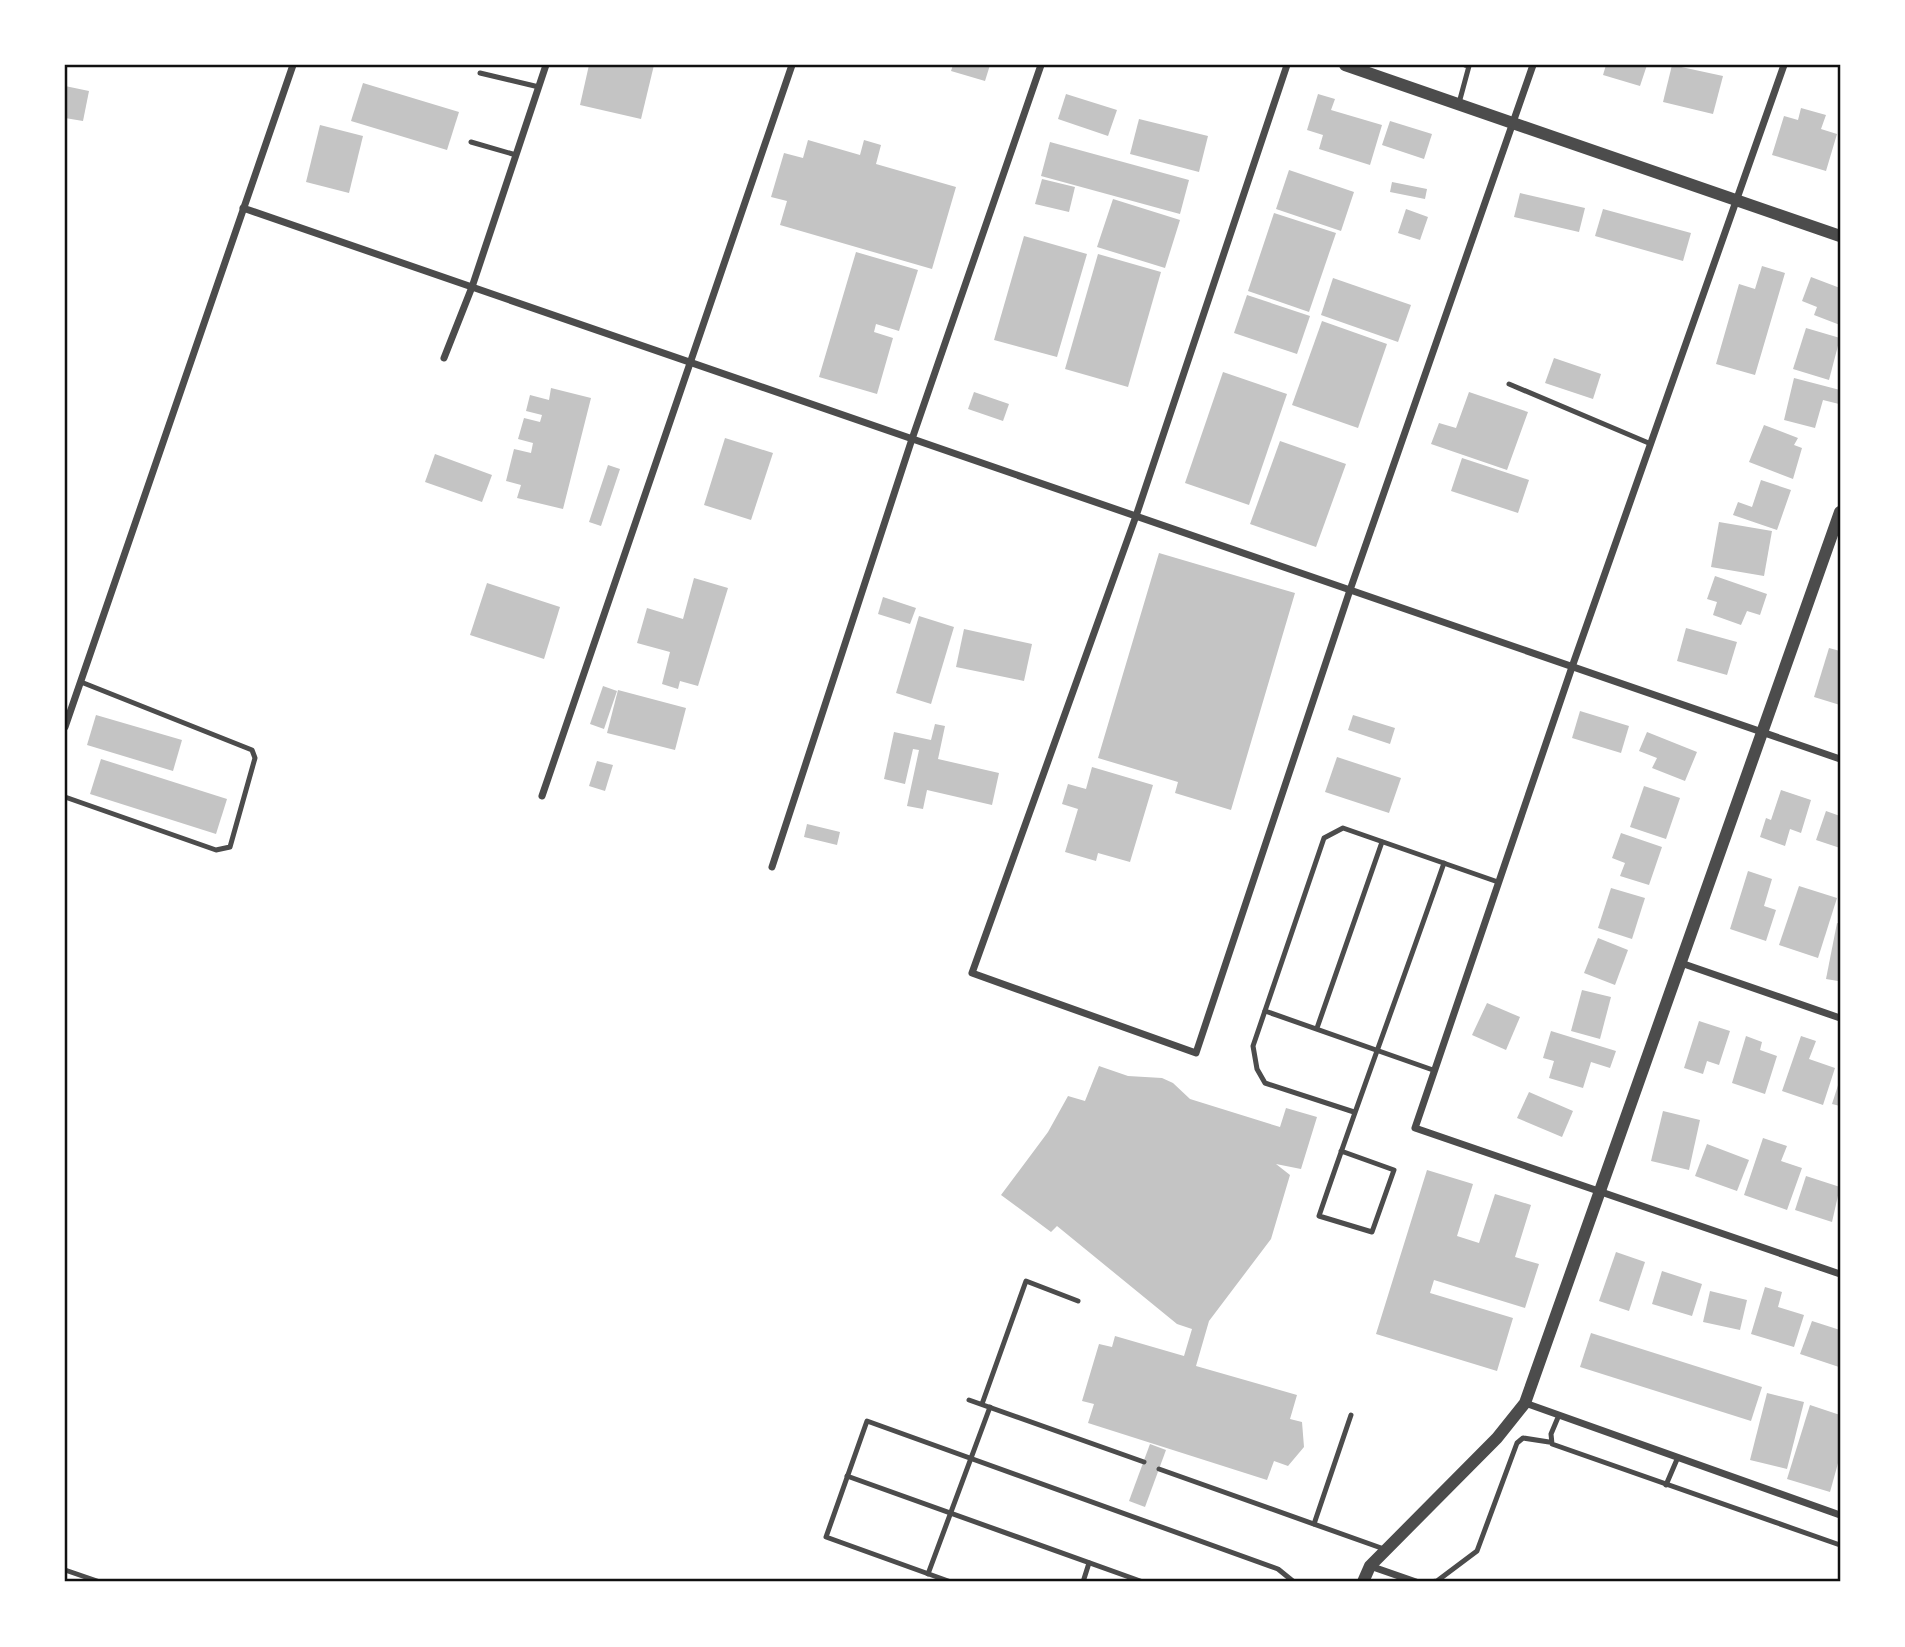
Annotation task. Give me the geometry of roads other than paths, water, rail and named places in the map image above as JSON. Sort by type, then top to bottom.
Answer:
[{"type":"street","points":[[65,727],[293,65]]},
{"type":"street","points":[[444,358],[472,287],[546,65]]},
{"type":"street","points":[[542,796],[792,65]]},
{"type":"street","points":[[772,867],[912,439],[1041,65]]},
{"type":"street","points":[[1287,65],[1136,516],[972,973],[1196,1053],[1350,590],[1533,65]]},
{"type":"street","points":[[1345,65],[1840,236]]},
{"type":"street","points":[[1784,65],[1572,667],[1415,1128],[1840,1274]]},
{"type":"street","points":[[243,208],[1840,759]]},
{"type":"street","points":[[1363,1582],[1370,1566],[1385,1549],[1496,1438],[1525,1403],[1840,512]]},
{"type":"street","points":[[1681,963],[1840,1018]]},
{"type":"street","points":[[1525,1403],[1840,1515]]},
{"type":"street","points":[[1370,1566],[1416,1582]]},
{"type":"lane","points":[[1459,104],[1469,66],[1465,65]]},
{"type":"lane","points":[[480,73],[539,87]]},
{"type":"lane","points":[[471,142],[516,155]]},
{"type":"lane","points":[[1509,384],[1651,444]]},
{"type":"lane","points":[[65,797],[216,850],[224,850],[230,847],[255,758],[252,750],[81,682]]},
{"type":"lane","points":[[1354,1112],[1265,1083],[1257,1069],[1253,1046],[1324,838],[1343,828],[1498,882]]},
{"type":"lane","points":[[1317,1028],[1382,842]]},
{"type":"lane","points":[[1341,1151],[1394,1170],[1372,1232],[1319,1216],[1354,1112],[1379,1051],[1444,863]]},
{"type":"lane","points":[[1265,1011],[1433,1070]]},
{"type":"lane","points":[[982,1404],[1026,1281],[1078,1301]]},
{"type":"lane","points":[[969,1400],[1144,1462]]},
{"type":"lane","points":[[928,1574],[990,1407]]},
{"type":"lane","points":[[1314,1524],[1351,1415]]},
{"type":"lane","points":[[1549,1442],[1559,1415]]},
{"type":"lane","points":[[951,1582],[826,1538],[867,1421],[1278,1569],[1294,1582]]},
{"type":"lane","points":[[1430,1582],[1437,1581],[1477,1551],[1517,1443],[1523,1438],[1549,1442],[1840,1545]]},
{"type":"lane","points":[[1666,1485],[1678,1457]]},
{"type":"lane","points":[[1159,1469],[1385,1549]]},
{"type":"lane","points":[[848,1476],[1143,1582]]},
{"type":"lane","points":[[1083,1582],[1089,1563]]},
{"type":"lane","points":[[65,1570],[100,1582]]}]
